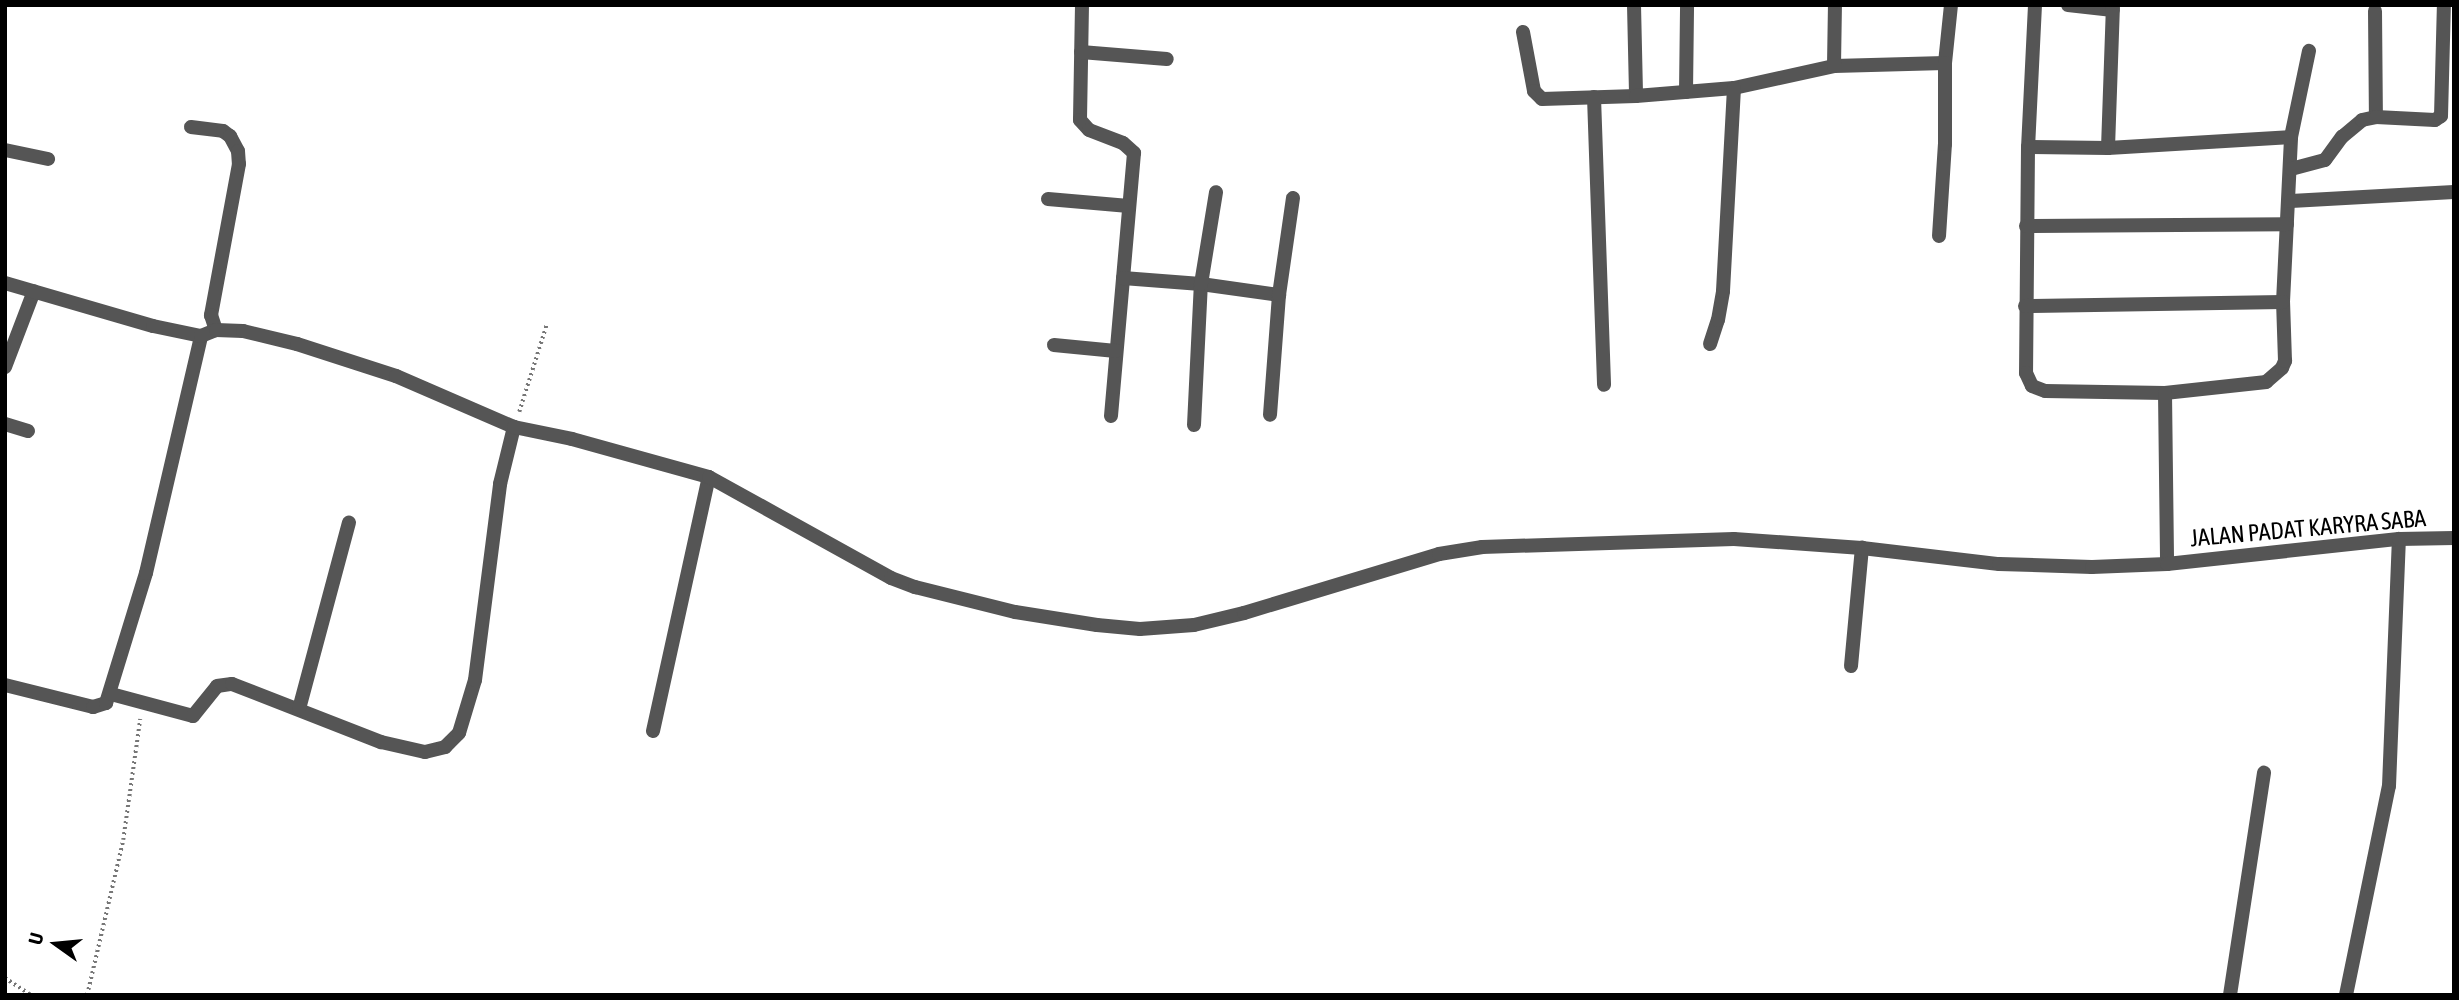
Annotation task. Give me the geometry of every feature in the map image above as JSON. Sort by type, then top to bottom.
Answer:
[{"type":"street","points":[[1082,5],[1080,120],[1089,130],[1123,143],[1134,153],[1111,416]]},
{"type":"street","points":[[1634,5],[1636,96]]},
{"type":"street","points":[[1686,92],[1687,5]]},
{"type":"street","points":[[1834,66],[1835,5]]},
{"type":"street","points":[[1939,236],[1945,144],[1945,63],[1951,5]]},
{"type":"street","points":[[2035,5],[2026,226],[2026,373],[2032,386],[2045,391],[2165,393],[2266,382],[2273,377],[2285,361],[2283,302],[2287,224],[2291,201],[2291,137],[2309,51]]},
{"type":"street","points":[[2068,5],[2113,7],[2108,148]]},
{"type":"street","points":[[2291,170],[2320,163],[2354,126],[2376,117],[2435,120],[2441,116],[2444,5]]},
{"type":"street","points":[[2375,11],[2376,117]]},
{"type":"street","points":[[1523,32],[1534,91],[1538,97],[1636,96],[1734,88],[1834,66],[1945,63]]},
{"type":"street","points":[[1081,52],[1167,59]]},
{"type":"street","points":[[1710,344],[1723,291],[1734,88]]},
{"type":"street","points":[[1594,97],[1604,385]]},
{"type":"street","points":[[5,283],[201,337],[216,330],[211,315],[212,305],[239,164],[230,136],[223,131],[191,127]]},
{"type":"street","points":[[2028,147],[2108,148],[2291,137]]},
{"type":"street","points":[[5,150],[48,159]]},
{"type":"street","points":[[1194,425],[1201,284],[1216,192]]},
{"type":"street","points":[[2291,201],[2454,192]]},
{"type":"street","points":[[1270,415],[1279,295],[1293,198]]},
{"type":"street","points":[[1048,199],[1129,206]]},
{"type":"street","points":[[2026,226],[2287,224]]},
{"type":"street","points":[[1123,278],[1201,284],[1279,295]]},
{"type":"street","points":[[5,367],[34,291]]},
{"type":"street","points":[[2025,306],[2283,302]]},
{"type":"street","name":"JALAN PADAT KARYRA SABA","points":[[216,330],[273,337],[396,376],[514,427],[572,439],[709,477],[891,578],[915,587],[1053,619],[1140,629],[1194,625],[1244,613],[1438,554],[1482,547],[1734,539],[1861,548],[1999,564],[2092,567],[2167,564],[2399,539],[2454,538]]},
{"type":"street","points":[[5,685],[98,707],[106,703],[111,694],[146,573],[201,337]]},
{"type":"street","points":[[1054,345],[1116,351]]},
{"type":"street","points":[[2165,393],[2167,564]]},
{"type":"street","points":[[5,424],[28,431]]},
{"type":"street","points":[[111,694],[193,716],[217,686],[225,683],[411,751],[435,751],[454,740],[466,715],[475,680],[500,484],[514,427]]},
{"type":"street","points":[[653,731],[709,477]]},
{"type":"street","points":[[299,709],[349,523]]},
{"type":"street","points":[[2346,995],[2389,786],[2399,539]]},
{"type":"street","points":[[1851,666],[1861,548]]},
{"type":"street","points":[[2230,995],[2264,773]]},
{"type":"path","points":[[514,427],[547,323]]},
{"type":"path","points":[[87,995],[123,840],[139,743],[140,714],[133,701]]},
{"type":"path","points":[[5,978],[31,995]]}]
